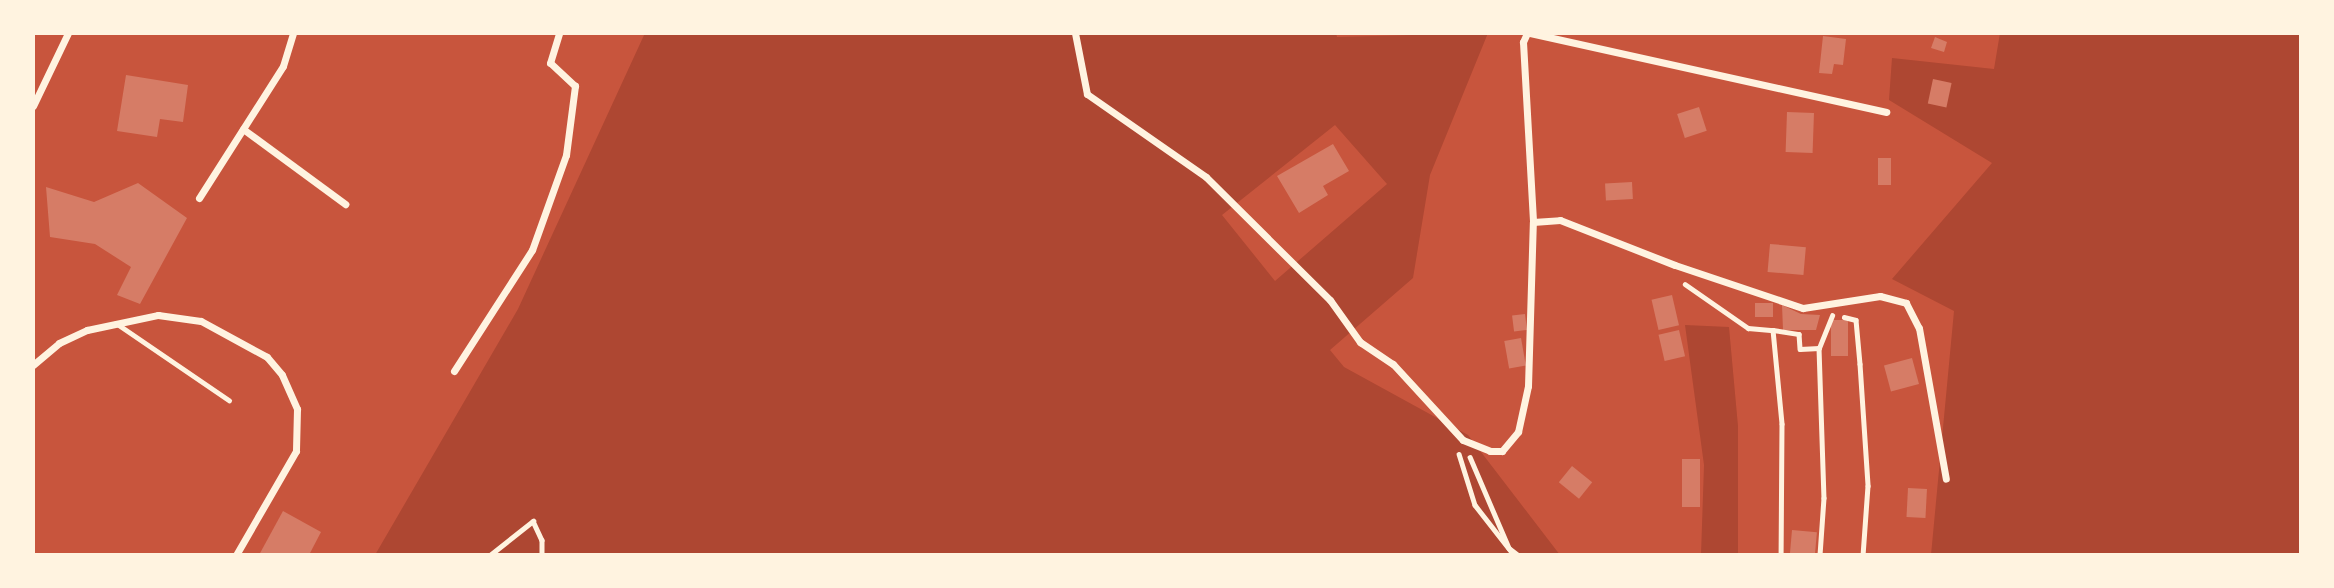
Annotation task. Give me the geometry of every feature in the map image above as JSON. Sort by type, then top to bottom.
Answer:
[{"type":"street","points":[[33,106],[37,88],[68,33]]},
{"type":"street","points":[[199,198],[283,66],[292,33]]},
{"type":"street","points":[[454,371],[532,250],[566,155],[575,86],[550,64],[559,33]]},
{"type":"street","points":[[1074,33],[1087,94],[1206,177],[1330,300],[1360,342],[1393,364],[1463,440],[1490,451],[1503,451],[1518,432],[1530,359],[1533,222],[1523,42],[1528,33],[1886,112]]},
{"type":"street","points":[[243,129],[345,204]]},
{"type":"street","points":[[1533,222],[1560,219],[1665,262],[1804,308],[1880,296],[1906,303],[1919,328],[1946,479]]},
{"type":"street","points":[[33,365],[59,343],[114,321],[158,315],[201,321],[245,342],[282,375],[297,409],[296,451],[236,555]]},
{"type":"lane","points":[[114,321],[229,400]]},
{"type":"path","points":[[1665,262],[1715,308],[1748,328],[1799,334],[1800,349],[1819,348]]},
{"type":"path","points":[[1820,555],[1824,498],[1819,348],[1833,315],[1856,320],[1868,485],[1863,555]]},
{"type":"path","points":[[1773,330],[1782,424],[1781,555]]},
{"type":"path","points":[[1448,423],[1475,505],[1516,555]]},
{"type":"path","points":[[1463,440],[1509,548],[1516,555]]},
{"type":"path","points":[[490,555],[533,521],[542,540],[542,555]]},
{"type":"shaded area","points":[[645,33],[1336,33],[1337,37],[1488,33],[1430,175],[1413,278],[1330,350],[1344,367],[1468,435],[1560,555],[375,555],[518,309]],"holes":[[[1335,125],[1387,184],[1275,281],[1222,215]]]},
{"type":"shaded area","points":[[2000,33],[2301,33],[2301,555],[1931,555],[1954,311],[1892,279],[1992,163],[1889,100],[1892,58],[1994,69]]},
{"type":"shaded area","points":[[1685,325],[1729,327],[1738,426],[1738,555],[1701,555],[1704,465]]},
{"type":"building","points":[[1823,36],[1846,39],[1843,65],[1834,64],[1832,74],[1819,73]]},
{"type":"building","points":[[1935,37],[1947,42],[1944,52],[1931,48]]},
{"type":"building","points":[[126,75],[188,85],[183,122],[160,119],[157,137],[117,131]]},
{"type":"building","points":[[1933,79],[1952,83],[1946,107],[1928,103]]},
{"type":"building","points":[[1699,107],[1707,131],[1685,138],[1677,114]]},
{"type":"building","points":[[1787,112],[1814,113],[1813,153],[1786,152]]},
{"type":"building","points":[[1333,144],[1349,171],[1323,186],[1328,195],[1299,213],[1277,176]]},
{"type":"building","points":[[1878,158],[1891,158],[1891,185],[1878,185]]},
{"type":"building","points":[[1632,182],[1633,199],[1606,200],[1605,183]]},
{"type":"building","points":[[138,183],[187,218],[140,304],[117,295],[131,267],[95,244],[50,237],[46,187],[94,202]]},
{"type":"building","points":[[1770,244],[1806,247],[1803,275],[1768,272]]},
{"type":"building","points":[[1672,295],[1679,325],[1659,330],[1652,300]]},
{"type":"building","points":[[1755,303],[1773,303],[1773,317],[1755,317]]},
{"type":"building","points":[[1782,305],[1801,314],[1820,315],[1816,330],[1783,330]]},
{"type":"building","points":[[1525,314],[1527,330],[1514,331],[1512,316]]},
{"type":"building","points":[[1831,320],[1848,320],[1848,356],[1831,356]]},
{"type":"building","points":[[1679,330],[1685,356],[1665,361],[1659,335]]},
{"type":"building","points":[[1521,338],[1526,366],[1509,369],[1504,341]]},
{"type":"building","points":[[1912,358],[1919,384],[1891,392],[1884,366]]},
{"type":"building","points":[[1682,459],[1700,459],[1700,507],[1682,507]]},
{"type":"building","points":[[1572,466],[1592,482],[1579,499],[1559,482]]},
{"type":"building","points":[[1908,488],[1927,489],[1925,518],[1906,517]]},
{"type":"building","points":[[283,511],[321,532],[309,555],[259,555]]},
{"type":"building","points":[[1792,530],[1817,532],[1815,555],[1790,554]]}]
